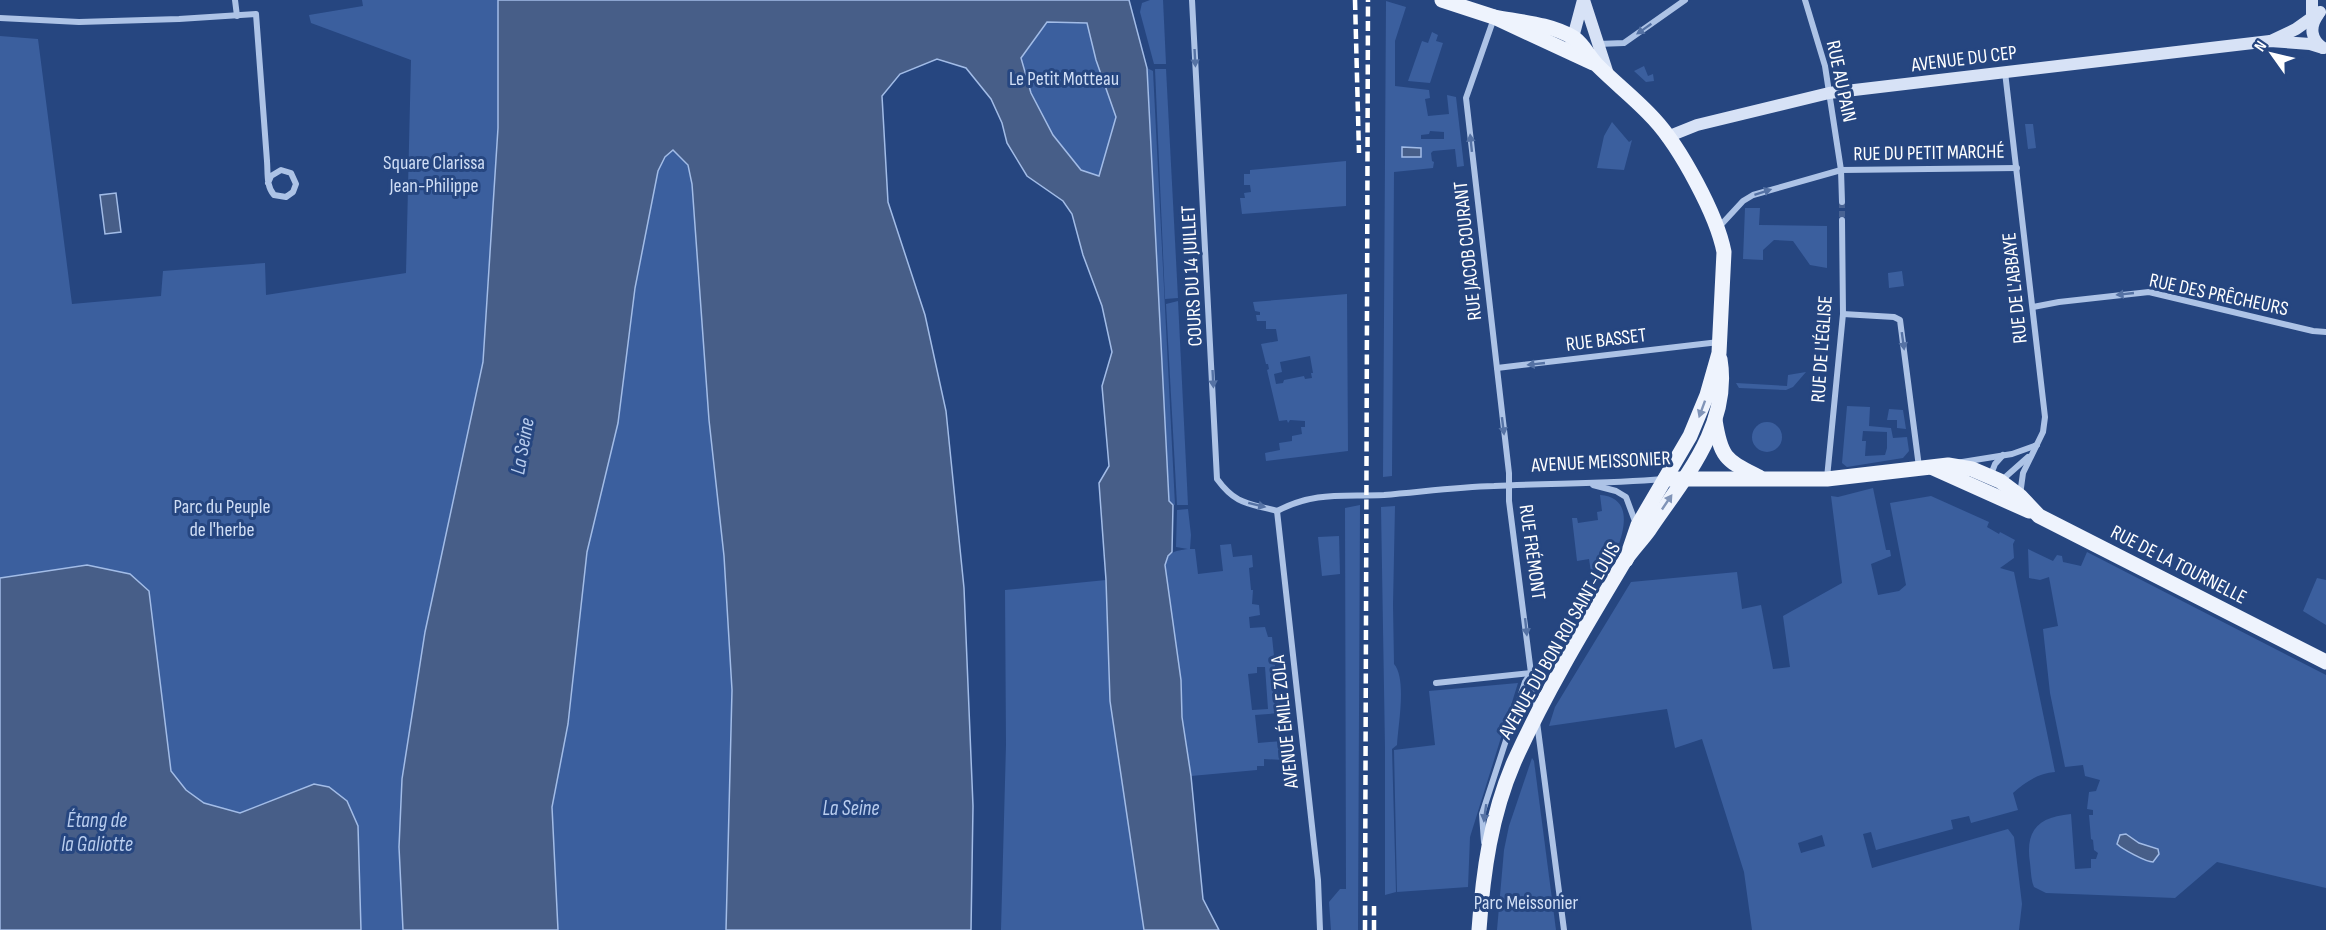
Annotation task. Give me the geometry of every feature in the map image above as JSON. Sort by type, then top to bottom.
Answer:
[{"type":"main road","points":[[1442,0],[1494,18],[1552,28],[1602,70],[1656,121],[1695,179],[1718,228],[1724,252],[1719,347],[1700,416],[1635,534],[1626,560]]},
{"type":"main road","name":"AVENUE DU BON ROI SAINT-LOUIS","points":[[1479,930],[1486,866],[1497,808],[1514,763],[1537,716],[1626,560],[1706,444],[1715,420],[1723,384],[1719,347]]},
{"type":"main road","points":[[1715,420],[1719,443],[1725,456],[1730,462],[1762,479]]},
{"type":"main road","name":"AVENUE MEISSONIER","points":[[1665,479],[1827,479],[1948,465],[1972,469],[1995,478],[2020,495]]},
{"type":"main road","points":[[1924,467],[2035,513]]},
{"type":"main road","name":"RUE DE LA TOURNELLE","points":[[2020,495],[2035,513],[2326,662]]},
{"type":"street","points":[[235,0],[237,16]]},
{"type":"street","name":"COURS DU 14 JUILLET","points":[[1192,0],[1217,479],[1236,500],[1277,511]]},
{"type":"street","points":[[1583,0],[1598,44],[1602,70]]},
{"type":"street","points":[[1571,45],[1583,0]]},
{"type":"street","points":[[1598,44],[1623,43],[1685,0]]},
{"type":"street","name":"RUE AU PAIN","points":[[1805,0],[1825,66],[1841,170]]},
{"type":"street","points":[[2312,0],[2318,17],[2314,40],[2324,49]]},
{"type":"street","points":[[0,18],[79,22],[256,14],[268,183],[271,192],[281,198],[290,195],[296,184],[291,173],[281,170],[274,173],[268,183]]},
{"type":"street","name":"AVENUE DU CEP","points":[[2270,41],[2318,17]]},
{"type":"street","name":"RUE JACOB COURANT","points":[[1494,18],[1466,98],[1510,486]]},
{"type":"street","name":"AVENUE DU CEP","points":[[1668,137],[1697,125],[1829,93],[2270,41],[2310,44],[2324,49]]},
{"type":"street","name":"RUE DE L'ABBAYE","points":[[2006,72],[2044,417],[2043,432],[2023,473],[2020,495]]},
{"type":"street","name":"RUE DU PETIT MARCHÉ","points":[[1718,228],[1743,201],[1753,195],[1841,170],[2017,168]]},
{"type":"street","points":[[1841,170],[1842,202]]},
{"type":"street","name":"RUE DE L'ÉGLISE","points":[[1827,479],[1843,314],[1842,220]]},
{"type":"street","name":"RUE DES PRÊCHEURS","points":[[2033,307],[2149,292],[2313,331],[2326,332]]},
{"type":"street","points":[[1843,314],[1894,317],[1900,320],[1924,467]]},
{"type":"street","name":"RUE BASSET","points":[[1497,368],[1719,347]]},
{"type":"street","points":[[1948,465],[1965,460],[2004,455],[2037,445]]},
{"type":"street","points":[[1986,492],[1995,478],[2021,465],[2037,445]]},
{"type":"street","points":[[1986,492],[1995,478],[1995,464],[2004,455]]},
{"type":"street","name":"AVENUE MEISSONIER","points":[[1277,511],[1293,503],[1328,495],[1384,495],[1510,486],[1665,479]]},
{"type":"street","points":[[1586,484],[1616,491],[1626,497],[1635,517],[1635,534]]},
{"type":"street","name":"RUE FRÉMONT","points":[[1510,486],[1509,501],[1564,930]]},
{"type":"street","name":"AVENUE ÉMILE ZOLA","points":[[1277,511],[1316,869],[1320,930]]},
{"type":"street","points":[[1436,683],[1531,673]]},
{"type":"street","points":[[1486,866],[1482,814],[1525,682],[1531,673]]},
{"type":"green space","name":"Parc du Peuple de l'herbe","points":[[362,0],[499,0],[498,128],[483,362],[425,632],[402,779],[399,847],[403,930],[0,930],[0,36],[38,39],[72,304],[161,296],[163,271],[265,263],[266,295],[406,273],[411,60],[311,23],[309,15],[363,6]]},
{"type":"green space","points":[[1150,0],[1163,0],[1166,64],[1154,64],[1140,12],[1142,3]]},
{"type":"green space","points":[[1386,1],[1406,7],[1395,41],[1395,86],[1429,90],[1430,98],[1425,99],[1428,116],[1449,114],[1447,95],[1456,97],[1464,166],[1457,167],[1455,149],[1433,151],[1431,153],[1433,168],[1394,172],[1392,476],[1383,477]],"holes":[[[1430,131],[1444,132],[1444,139],[1421,139],[1421,135],[1429,134]]]},
{"type":"green space","name":"Le Petit Motteau","points":[[1047,22],[1087,23],[1096,60],[1116,117],[1099,177],[1081,170],[1053,135],[1031,93],[1021,58]]},
{"type":"green space","points":[[1432,32],[1438,35],[1436,41],[1443,43],[1430,83],[1408,81],[1422,41],[1428,43]]},
{"type":"green space","points":[[1644,66],[1648,76],[1653,74],[1654,81],[1646,82],[1634,71]]},
{"type":"green space","points":[[1147,68],[1153,71],[1175,505],[1169,502]]},
{"type":"green space","points":[[1155,69],[1166,69],[1178,298],[1165,299]]},
{"type":"green space","points":[[1612,122],[1629,142],[1632,140],[1624,170],[1597,168],[1604,136]]},
{"type":"green space","points":[[2025,124],[2033,124],[2036,148],[2028,149]]},
{"type":"green space","points":[[673,150],[688,165],[692,184],[709,420],[724,556],[732,690],[726,930],[558,930],[552,807],[568,724],[587,552],[618,423],[635,288],[658,171]]},
{"type":"green space","points":[[1346,161],[1346,206],[1242,214],[1240,198],[1245,198],[1244,193],[1251,192],[1250,185],[1244,185],[1244,174],[1250,174],[1250,170]]},
{"type":"green space","points":[[1745,208],[1760,208],[1759,225],[1827,226],[1827,268],[1810,265],[1793,241],[1774,240],[1763,250],[1763,260],[1743,259]]},
{"type":"green space","points":[[1902,271],[1904,286],[1889,288],[1888,273]]},
{"type":"green space","points":[[1347,294],[1348,451],[1266,461],[1265,453],[1280,450],[1279,443],[1292,441],[1292,436],[1302,434],[1301,427],[1305,427],[1305,421],[1290,420],[1288,423],[1287,420],[1279,421],[1267,370],[1269,369],[1268,364],[1266,364],[1261,344],[1278,341],[1276,329],[1266,329],[1266,321],[1257,321],[1256,315],[1260,315],[1260,312],[1255,311],[1253,302]],"holes":[[[1310,356],[1313,373],[1311,373],[1312,378],[1305,379],[1304,376],[1276,384],[1274,374],[1282,372],[1280,362]]]},
{"type":"green space","points":[[1178,301],[1188,505],[1177,505],[1166,304]]},
{"type":"green space","points":[[1806,372],[1793,387],[1786,390],[1739,388],[1736,383],[1787,386],[1788,375]]},
{"type":"green space","points":[[1847,406],[1870,407],[1869,426],[1891,428],[1893,438],[1907,437],[1909,451],[1903,458],[1847,467],[1842,463]],"holes":[[[1863,431],[1887,432],[1885,455],[1865,456],[1866,441],[1862,441]]]},
{"type":"green space","points":[[1889,409],[1903,410],[1906,429],[1897,428],[1897,420],[1887,420]]},
{"type":"green space","points":[[1767,422],[1773,423],[1781,431],[1781,443],[1773,451],[1767,452],[1761,451],[1753,443],[1752,437],[1753,431],[1761,423]]},
{"type":"green space","points":[[1873,488],[1886,550],[1890,550],[1891,556],[1871,564],[1878,595],[1899,591],[1906,585],[1890,503],[1931,496],[1989,522],[1987,527],[2015,540],[2014,558],[2000,568],[2014,572],[2055,772],[2032,779],[2013,793],[2018,810],[1971,823],[1969,816],[1951,820],[1953,829],[1876,850],[1871,832],[1863,834],[1872,868],[2008,829],[2014,837],[2022,904],[2019,930],[1752,930],[1744,872],[1702,739],[1675,748],[1667,709],[1549,726],[1555,707],[1631,582],[1737,572],[1742,609],[1761,605],[1773,669],[1790,667],[1783,616],[1842,583],[1831,496],[1838,497]],"holes":[[[1822,835],[1825,846],[1801,853],[1798,843]]]},
{"type":"green space","points":[[1600,495],[1613,498],[1620,505],[1624,515],[1623,526],[1621,539],[1607,571],[1591,572],[1589,559],[1577,561],[1572,518],[1577,518],[1578,523],[1598,520],[1597,512],[1602,511]]},
{"type":"green space","points":[[1360,505],[1358,930],[1331,930],[1329,902],[1340,889],[1346,889],[1345,508]]},
{"type":"green space","points":[[1395,506],[1394,664],[1398,671],[1401,691],[1397,745],[1392,749],[1396,892],[1385,895],[1381,507]]},
{"type":"green space","points":[[1188,509],[1190,549],[1195,549],[1198,574],[1223,571],[1220,545],[1231,544],[1233,557],[1252,555],[1253,567],[1249,568],[1251,590],[1253,590],[1252,604],[1259,605],[1260,615],[1249,617],[1250,628],[1265,627],[1268,637],[1272,637],[1280,713],[1255,715],[1258,743],[1282,741],[1284,760],[1264,759],[1264,766],[1257,766],[1257,770],[1191,776],[1182,717],[1181,680],[1165,565],[1173,552],[1188,549],[1176,547],[1177,510]],"holes":[[[1257,667],[1265,667],[1268,709],[1252,710],[1248,674],[1257,673]]]},
{"type":"green space","points":[[1339,536],[1340,574],[1322,576],[1318,537]]},
{"type":"green space","points":[[2028,549],[2053,561],[2057,555],[2062,556],[2063,562],[2081,566],[2087,552],[2326,675],[2326,888],[2217,862],[2175,898],[2046,893],[2034,887],[2029,852],[2030,842],[2036,827],[2050,818],[2071,814],[2075,869],[2091,868],[2091,859],[2096,859],[2098,853],[2094,850],[2091,839],[2089,815],[2093,815],[2093,810],[2087,809],[2089,792],[2096,791],[2100,780],[2085,776],[2083,765],[2065,767],[2050,693],[2043,629],[2058,626],[2049,577],[2040,580],[2029,578]]},
{"type":"green space","points":[[2317,578],[2326,580],[2326,625],[2303,611]]},
{"type":"green space","points":[[1106,580],[1110,701],[1144,930],[1001,930],[1006,745],[1005,590]]},
{"type":"green space","points":[[1518,683],[1470,837],[1468,887],[1397,892],[1394,750],[1435,745],[1429,691]]},
{"type":"green space","name":"Parc Meissonier","points":[[1532,758],[1556,930],[1497,930],[1504,850],[1509,826]]},
{"type":"water","name":"La Seine","points":[[498,0],[1129,0],[1147,68],[1169,501],[1173,505],[1172,552],[1165,565],[1181,680],[1182,717],[1191,776],[1203,899],[1219,930],[1144,930],[1110,701],[1106,580],[1099,483],[1109,466],[1102,386],[1112,352],[1102,306],[1083,255],[1072,214],[1063,201],[1027,176],[1007,143],[1002,123],[991,99],[966,68],[937,59],[900,74],[882,96],[888,202],[925,315],[946,411],[964,588],[973,806],[971,930],[726,930],[732,690],[724,556],[709,420],[692,184],[688,165],[673,150],[665,157],[658,171],[635,288],[618,423],[587,552],[568,724],[552,807],[558,930],[403,930],[399,847],[402,779],[425,632],[483,362],[498,128]],"holes":[[[1047,22],[1087,23],[1096,60],[1116,117],[1099,176],[1081,170],[1053,135],[1031,93],[1021,58]]]},
{"type":"water","points":[[1402,147],[1421,148],[1421,157],[1402,157]]},
{"type":"water","points":[[116,193],[121,232],[105,234],[100,195]]},
{"type":"water","name":"Étang de la Galiotte","points":[[87,565],[130,574],[149,591],[171,771],[186,790],[204,803],[240,813],[314,784],[329,787],[347,801],[358,826],[361,930],[0,930],[0,578]]},
{"type":"water","points":[[2126,834],[2139,843],[2158,849],[2159,854],[2153,862],[2134,855],[2117,844],[2120,835]]},
{"type":"tunnel","points":[[1842,202],[1842,220]]},
{"type":"railway","points":[[1355,0],[1359,153]]},
{"type":"railway","points":[[1365,930],[1368,0]]},
{"type":"railway","points":[[1374,906],[1374,930]]},
{"type":"park label","name":"Square Clarissa Jean-Philippe","points":[[434,174]]}]
